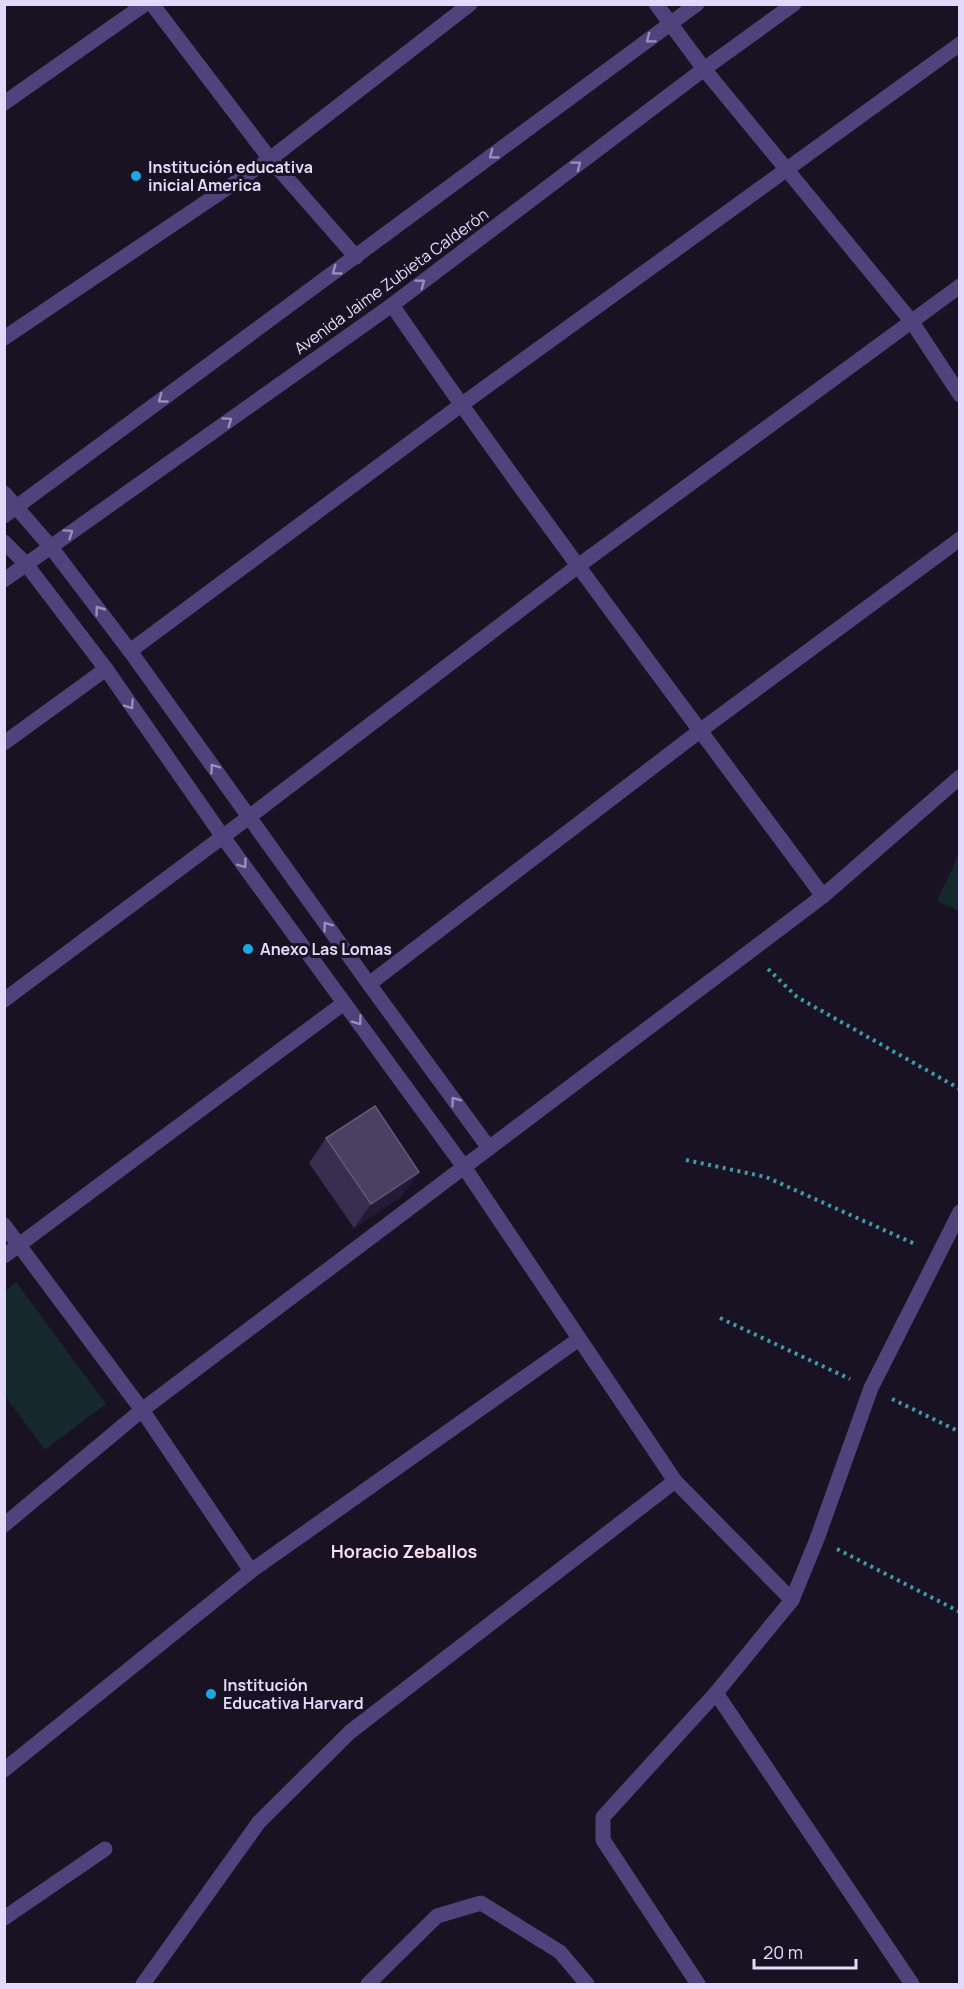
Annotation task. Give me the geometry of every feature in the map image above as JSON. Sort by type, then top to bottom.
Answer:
[{"type":"street","points":[[4,103],[145,4]]},
{"type":"street","points":[[152,4],[270,159],[356,257]]},
{"type":"street","points":[[4,338],[270,159],[470,4]]},
{"type":"street","points":[[656,4],[704,69],[912,322],[960,395]]},
{"type":"street","points":[[10,512],[697,4]]},
{"type":"street","name":"Avenida Jaime Zubieta Calderón","points":[[4,580],[392,305],[704,69],[794,4]]},
{"type":"street","points":[[130,651],[461,405],[960,44]]},
{"type":"street","points":[[4,1000],[223,837],[578,566],[960,286]]},
{"type":"street","points":[[392,305],[461,405],[578,566],[823,896]]},
{"type":"street","points":[[4,494],[10,512],[50,546],[130,651],[489,1148]]},
{"type":"street","points":[[4,542],[26,564],[106,669],[223,837],[464,1167],[675,1481],[792,1600]]},
{"type":"street","points":[[369,984],[701,730],[957,548]]},
{"type":"street","points":[[4,743],[106,669]]},
{"type":"street","points":[[4,1525],[142,1410],[823,896],[960,777]]},
{"type":"street","points":[[4,1256],[344,1003]]},
{"type":"street","points":[[698,1984],[603,1840],[603,1816],[716,1693],[792,1600],[817,1539],[871,1388],[960,1212]]},
{"type":"street","points":[[4,1225],[142,1410],[251,1571]]},
{"type":"street","points":[[4,1770],[251,1571],[579,1339]]},
{"type":"street","points":[[143,1984],[259,1822],[350,1732],[675,1481]]},
{"type":"street","points":[[716,1693],[912,1984]]},
{"type":"street","points":[[4,1918],[105,1849]]},
{"type":"street","points":[[368,1984],[436,1916],[481,1903],[560,1952],[587,1984]]},
{"type":"path","points":[[749,951],[797,997],[960,1089]]},
{"type":"path","points":[[686,1160],[766,1178],[939,1254]]},
{"type":"path","points":[[720,1318],[960,1432]]},
{"type":"path","points":[[817,1539],[960,1612]]},
{"type":"green space","points":[[959,854],[959,911],[937,901]]},
{"type":"green space","points":[[16,1282],[106,1404],[45,1450],[5,1396],[5,1291]]},
{"type":"building","points":[[375,1106],[419,1172],[371,1204],[326,1138]]},
{"type":"place","name":"Institución educativa inicial America","points":[[136,176]]},
{"type":"place","name":"Anexo Las Lomas","points":[[248,949]]},
{"type":"place","name":"Institución Educativa Harvard","points":[[211,1694]]},
{"type":"district","name":"Horacio Zeballos","points":[[404,1552]]}]
